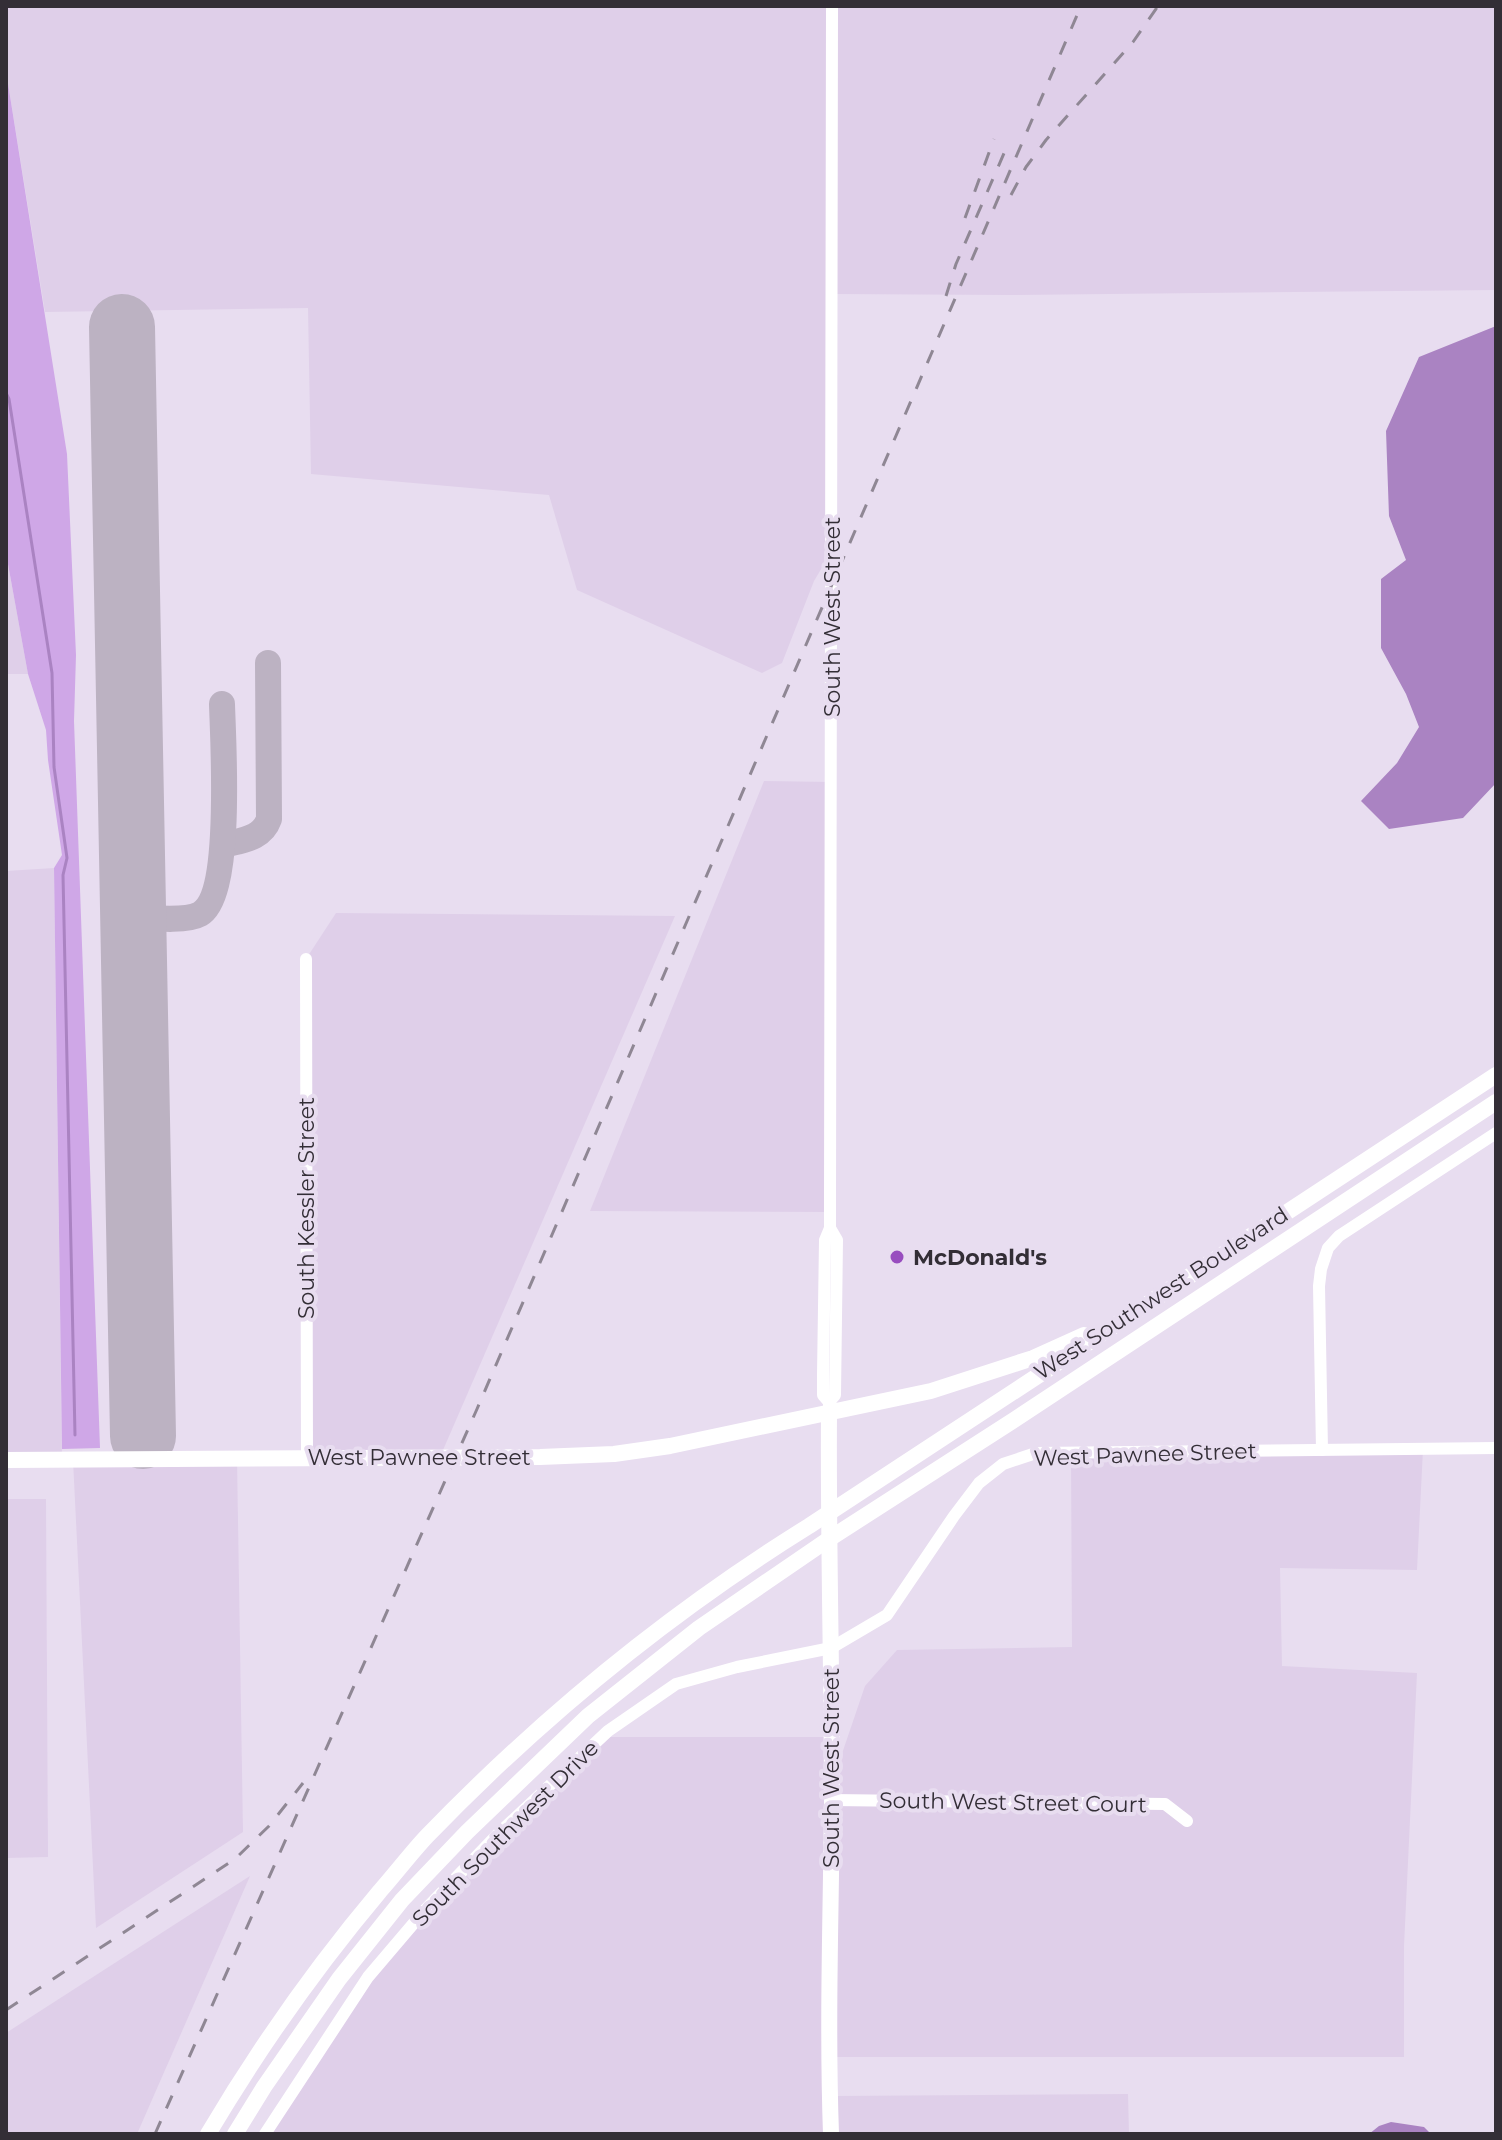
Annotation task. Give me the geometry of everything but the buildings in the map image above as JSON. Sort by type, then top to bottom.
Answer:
[{"type":"main road","name":"West Southwest Boulevard","points":[[208,2134],[236,2086],[299,1993],[425,1838],[507,1757],[619,1659],[745,1566],[1496,1075]]},
{"type":"main road","name":"West Southwest Boulevard","points":[[235,2134],[339,1979],[402,1900],[467,1832],[598,1708],[699,1628],[829,1539],[1496,1102]]},
{"type":"main road","name":"West Pawnee Street","points":[[6,1460],[614,1454],[670,1446],[829,1408],[931,1391],[1033,1358],[1132,1312]]},
{"type":"main road","name":"South West Street","points":[[829,1408],[832,1800],[828,2057],[831,2134]]},
{"type":"street","name":"South West Street","points":[[829,1408],[823,1395],[823,1375],[825,1240],[830,1228],[832,6]]},
{"type":"street","name":"South Kessler Street","points":[[306,959],[307,1458]]},
{"type":"street","points":[[1322,1450],[1319,1286],[1328,1248],[1339,1236],[1496,1133]]},
{"type":"street","name":"West Pawnee Street","points":[[831,1648],[887,1615],[979,1483],[1003,1464],[1036,1453],[1496,1448]]},
{"type":"street","name":"South Southwest Drive","points":[[265,2134],[368,1977],[425,1910],[498,1834],[608,1731],[676,1684],[737,1667],[831,1648]]},
{"type":"street","name":"South West Street Court","points":[[832,1800],[1165,1804],[1187,1821]]},
{"type":"shaded area","points":[[6,6],[1496,6],[1496,290],[833,294],[833,549],[814,581],[782,663],[762,673],[577,590],[549,495],[311,474],[308,308],[45,312],[6,71]]},
{"type":"shaded area","points":[[6,71],[67,454],[100,1448],[62,1449],[54,868],[62,855],[46,730],[28,674],[6,553]]},
{"type":"shaded area","points":[[1496,326],[1496,783],[1463,818],[1389,829],[1361,801],[1397,763],[1419,727],[1406,694],[1381,648],[1381,579],[1406,560],[1389,516],[1386,431],[1419,357]]},
{"type":"shaded area","points":[[6,553],[28,674],[6,674]]},
{"type":"shaded area","points":[[764,781],[832,782],[830,1212],[590,1211]]},
{"type":"shaded area","points":[[54,868],[62,1460],[6,1460],[6,871]]},
{"type":"shaded area","points":[[336,913],[675,916],[440,1457],[307,1458],[306,959]]},
{"type":"shaded area","points":[[1423,1449],[1417,1570],[1280,1568],[1282,1666],[1417,1673],[1404,1946],[1404,2057],[834,2057],[834,2096],[1128,2094],[1129,2134],[265,2134],[368,1977],[422,1915],[601,1737],[831,1737],[832,1783],[865,1686],[897,1650],[1072,1647],[1071,1452]]},
{"type":"shaded area","points":[[237,1458],[243,1832],[96,1928],[73,1460]]},
{"type":"shaded area","points":[[6,1499],[46,1499],[48,1857],[6,1858]]},
{"type":"shaded area","points":[[250,1876],[137,2134],[6,2134],[6,2033]]},
{"type":"shaded area","points":[[1391,2122],[1424,2127],[1431,2134],[1369,2134]]},
{"type":"waterway","points":[[6,393],[52,673],[54,767],[67,858],[63,875],[75,1435]]},
{"type":"taxiway","points":[[224,845],[256,835],[269,819],[268,663]]},
{"type":"taxiway","points":[[133,917],[186,918],[200,914],[210,901],[218,879],[222,849],[222,704]]},
{"type":"runway","points":[[122,327],[143,1436]]},
{"type":"railway","points":[[155,2134],[477,1409],[1081,6]]},
{"type":"railway","points":[[1011,195],[1046,140],[1133,42],[1158,6]]},
{"type":"railway","points":[[965,218],[994,139]]},
{"type":"railway","points":[[946,296],[956,264],[1005,151]]},
{"type":"railway","points":[[6,2010],[235,1859],[269,1826],[303,1783]]},
{"type":"place","name":"McDonald's","points":[[897,1257]]}]
